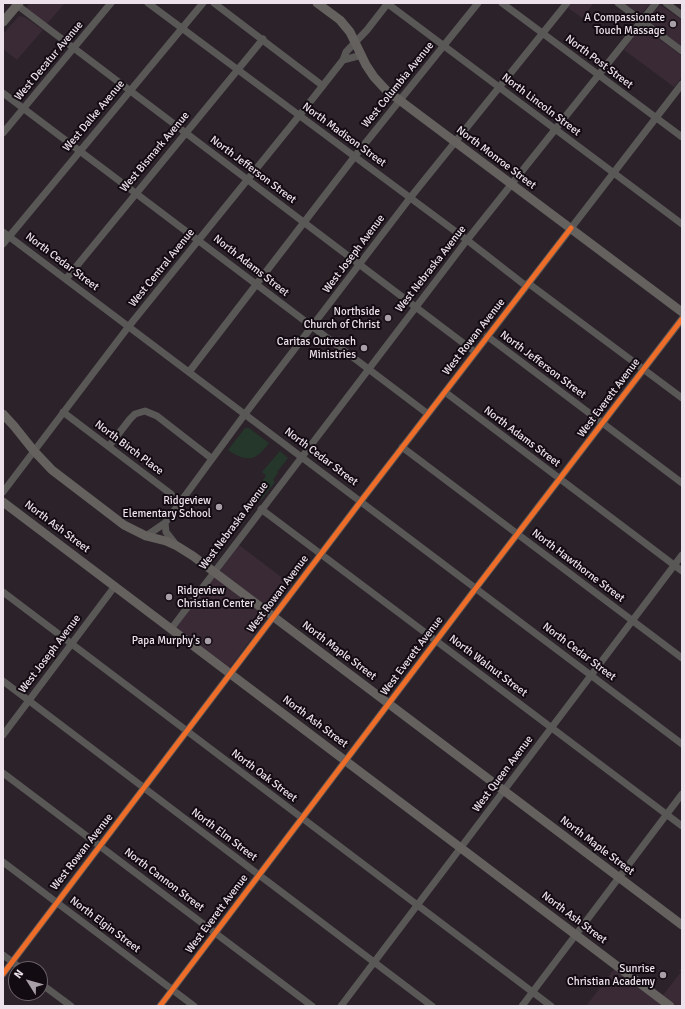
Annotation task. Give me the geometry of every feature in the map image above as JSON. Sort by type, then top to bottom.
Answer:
[{"type":"main road","name":"North Monroe Street","points":[[317,3],[340,20],[350,32],[366,65],[374,77],[386,90],[682,312]]},
{"type":"main road","points":[[3,22],[18,4]]},
{"type":"main road","name":"North Maple Street","points":[[3,414],[34,452],[52,470],[124,525],[146,536],[166,541],[177,546],[214,572],[682,925]]},
{"type":"main road","name":"North Ash Street","points":[[3,502],[670,1006]]},
{"type":"street","name":"West Decatur Avenue","points":[[3,133],[111,3]]},
{"type":"street","name":"North Madison Street","points":[[148,3],[682,398]]},
{"type":"street","name":"West Dalke Avenue","points":[[3,244],[6,234],[80,150],[202,3]]},
{"type":"street","points":[[214,3],[323,86]]},
{"type":"street","name":"West Central Avenue","points":[[3,492],[129,326],[323,86],[343,60],[346,52],[356,43],[388,3]]},
{"type":"street","name":"North Lincoln Street","points":[[388,3],[682,224]]},
{"type":"street","name":"West Columbia Avenue","points":[[190,372],[355,156],[478,3]]},
{"type":"street","name":"North Post Street","points":[[502,3],[682,137]]},
{"type":"street","name":"West Joseph Avenue","points":[[146,536],[164,523],[211,458],[410,198],[456,143],[567,3]]},
{"type":"street","points":[[618,3],[682,51]]},
{"type":"street","name":"West Nebraska Avenue","points":[[171,629],[301,456],[467,240],[656,3]]},
{"type":"street","points":[[666,3],[682,15]]},
{"type":"street","name":"North Jefferson Street","points":[[18,4],[475,352]]},
{"type":"street","name":"West Bismark Avenue","points":[[66,278],[263,39]]},
{"type":"street","points":[[343,60],[362,55]]},
{"type":"street","name":"West Rowan Avenue","points":[[13,961],[402,447],[682,84]]},
{"type":"street","name":"North Adams Street","points":[[3,93],[428,414]]},
{"type":"street","name":"North Cedar Street","points":[[6,234],[682,744]]},
{"type":"street","name":"West Everett Avenue","points":[[160,1006],[476,588],[682,319]]},
{"type":"street","name":"North Jefferson Street","points":[[487,336],[682,483]]},
{"type":"street","name":"North Adams Street","points":[[445,392],[682,571]]},
{"type":"street","name":"North Birch Place","points":[[63,412],[171,494],[178,504]]},
{"type":"street","points":[[109,446],[135,414],[145,412],[157,416],[211,458]]},
{"type":"street","name":"North Hawthorne Street","points":[[402,447],[682,658]]},
{"type":"street","name":"North Walnut Street","points":[[261,509],[682,826]]},
{"type":"street","points":[[164,523],[166,532],[177,546]]},
{"type":"street","name":"West Queen Avenue","points":[[341,1006],[682,555]]},
{"type":"street","name":"West Joseph Avenue","points":[[3,735],[115,586]]},
{"type":"street","name":"North Oak Street","points":[[3,592],[551,1006]]},
{"type":"street","name":"North Elm Street","points":[[3,681],[432,1006]]},
{"type":"street","name":"North Cannon Street","points":[[3,773],[312,1006]]},
{"type":"street","points":[[522,1006],[682,794]]},
{"type":"street","name":"North Elgin Street","points":[[3,862],[194,1006]]},
{"type":"street","points":[[48,989],[70,1006]]},
{"type":"shaded area","points":[[29,3],[65,3],[46,25],[26,9]]},
{"type":"shaded area","points":[[571,3],[594,3],[582,18],[568,8]]},
{"type":"shaded area","points":[[623,3],[651,3],[640,15]]},
{"type":"shaded area","points":[[660,5],[682,20],[682,47],[648,22],[649,18]]},
{"type":"shaded area","points":[[19,16],[25,17],[43,30],[17,60],[3,49],[3,34]]},
{"type":"shaded area","points":[[643,27],[682,56],[682,77],[674,87],[624,50],[640,28]]},
{"type":"shaded area","points":[[239,545],[292,585],[273,610],[220,571]]},
{"type":"shaded area","points":[[215,578],[266,616],[266,619],[229,667],[178,630],[177,627]]},
{"type":"shaded area","points":[[682,967],[682,1006],[677,1006],[663,995],[681,972],[679,971]]},
{"type":"shaded area","points":[[614,969],[663,1006],[586,1006]]},
{"type":"green space","points":[[245,428],[249,428],[269,443],[260,454],[255,457],[241,457],[228,450]]},
{"type":"green space","points":[[280,451],[288,458],[277,472],[278,473],[273,480],[275,482],[261,500],[253,494],[266,476],[262,472]]},
{"type":"cycle path","points":[[3,974],[361,501],[571,228]]},
{"type":"cycle path","points":[[160,1006],[476,588],[682,319]]},
{"type":"place","name":"A Compassionate Touch Massage","points":[[673,24]]},
{"type":"place","name":"Northside Church of Christ","points":[[388,318]]},
{"type":"place","name":"Caritas Outreach Ministries","points":[[364,348]]},
{"type":"place","name":"Ridgeview Elementary School","points":[[219,507]]},
{"type":"place","name":"Ridgeview Christian Center","points":[[169,597]]},
{"type":"place","name":"Papa Murphy's","points":[[208,641]]},
{"type":"place","name":"Sunrise Christian Academy","points":[[663,975]]}]
